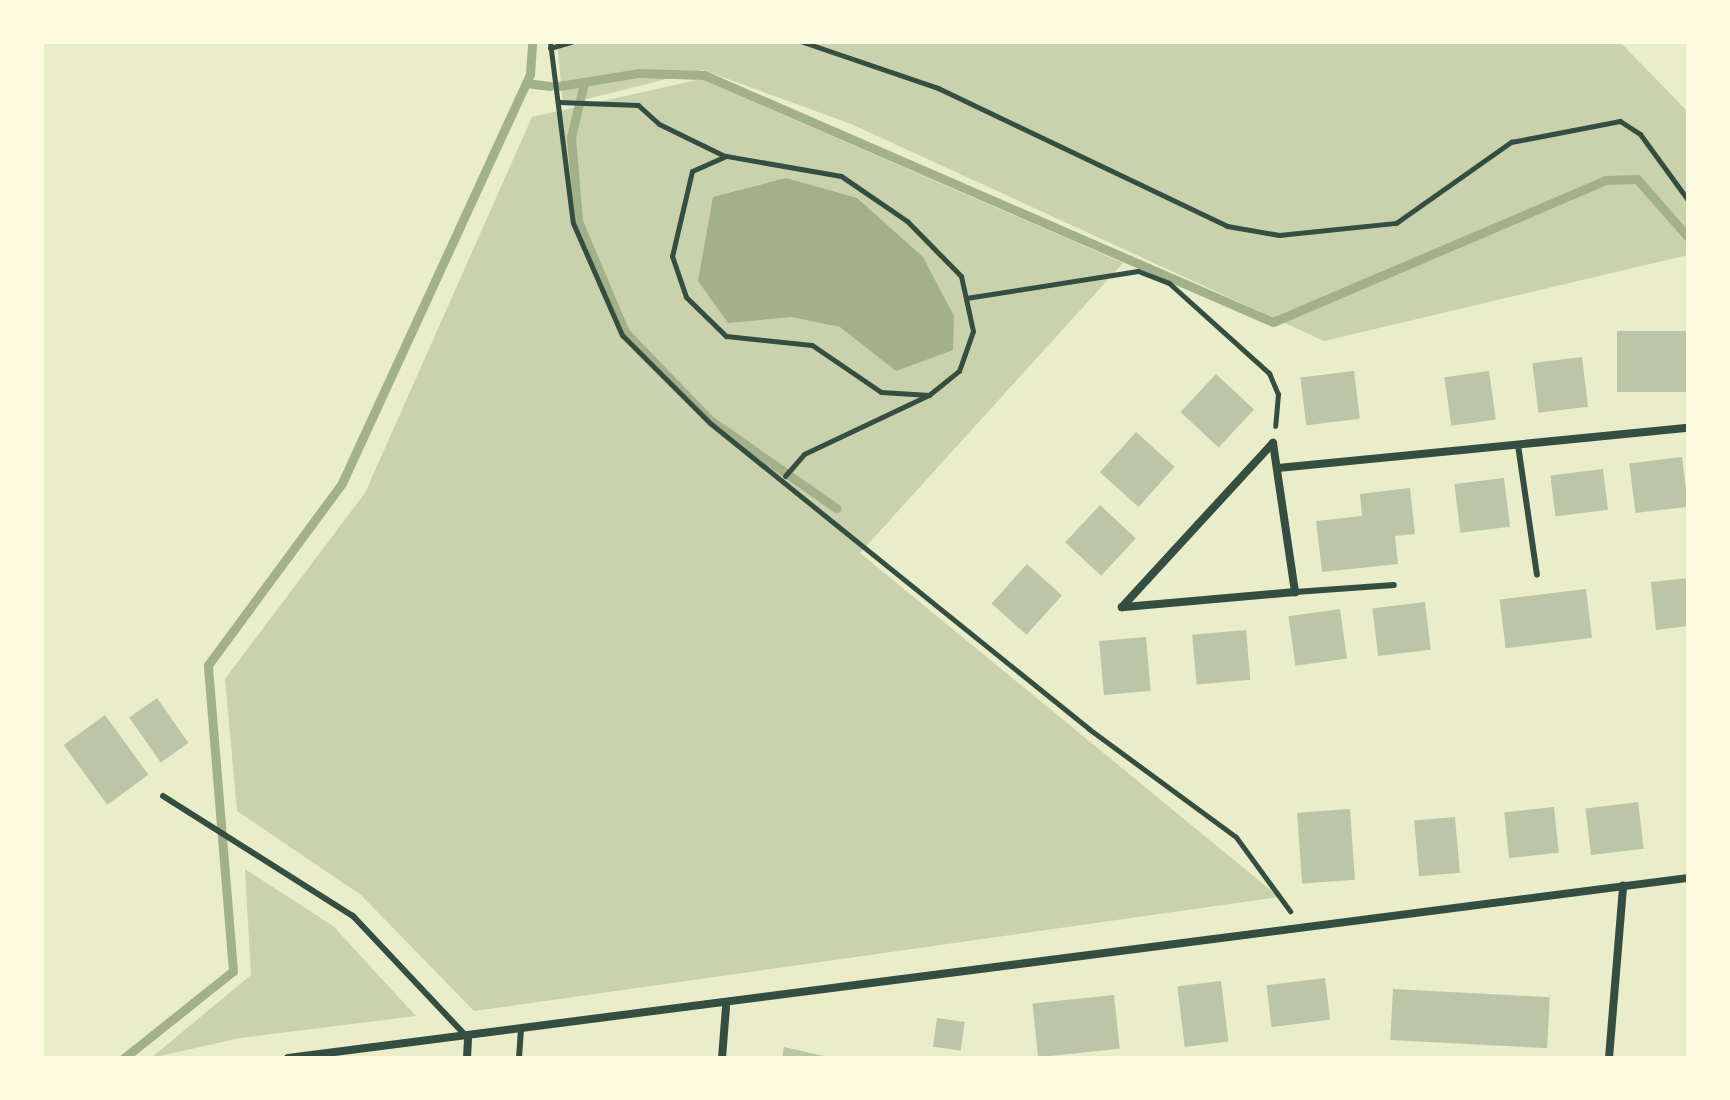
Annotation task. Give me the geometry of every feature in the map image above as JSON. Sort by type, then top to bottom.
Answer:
[{"type":"street","points":[[1278,468],[1688,428]]},
{"type":"street","points":[[1273,443],[1295,592],[1122,607],[1273,443]]},
{"type":"street","points":[[288,1058],[726,1007],[1300,925],[1688,878]]},
{"type":"street","points":[[1609,1058],[1623,886]]},
{"type":"street","points":[[722,1058],[726,1007]]},
{"type":"street","points":[[467,1058],[468,1038]]},
{"type":"lane","points":[[1518,445],[1537,575]]},
{"type":"lane","points":[[1295,592],[1394,585]]},
{"type":"lane","points":[[163,796],[353,916],[468,1038]]},
{"type":"lane","points":[[519,1058],[521,1031]]},
{"type":"path","points":[[571,42],[550,45],[573,223],[622,335],[710,423],[785,476],[1089,729],[1236,837],[1300,925]]},
{"type":"path","points":[[803,42],[938,88],[1227,226],[1279,235],[1396,223],[1511,142],[1620,121],[1640,134],[1688,200]]},
{"type":"path","points":[[558,102],[638,105],[659,124],[726,156],[841,176],[907,221],[961,276],[973,331],[959,371],[929,395],[804,454],[785,476]]},
{"type":"path","points":[[726,156],[692,171],[679,205],[672,256],[686,297],[726,336],[812,345],[881,392],[929,395]]},
{"type":"path","points":[[966,298],[1138,271],[1169,283],[1269,373],[1278,394],[1273,443]]},
{"type":"shaded area","points":[[557,42],[1620,42],[1688,112],[1688,255],[1324,341],[851,124],[703,70],[563,105]]},
{"type":"shaded area","points":[[701,79],[1123,263],[860,553],[1279,897],[474,1011],[361,895],[237,811],[225,679],[365,493],[532,117]]},
{"type":"shaded area","points":[[786,178],[857,198],[923,257],[954,316],[953,350],[896,371],[840,327],[792,317],[728,323],[698,281],[713,197]]},
{"type":"shaded area","points":[[245,869],[333,926],[416,1016],[240,1038],[151,1058],[251,975]]},
{"type":"building","points":[[1617,331],[1688,331],[1688,392],[1617,392]]},
{"type":"building","points":[[1582,357],[1588,407],[1538,413],[1532,363]]},
{"type":"building","points":[[1354,371],[1360,419],[1306,425],[1300,378]]},
{"type":"building","points":[[1489,371],[1496,420],[1451,426],[1444,377]]},
{"type":"building","points":[[1216,374],[1254,409],[1219,447],[1181,412]]},
{"type":"building","points":[[1136,432],[1175,467],[1139,507],[1100,472]]},
{"type":"building","points":[[1682,457],[1688,507],[1635,513],[1629,463]]},
{"type":"building","points":[[1603,469],[1608,510],[1555,516],[1550,475]]},
{"type":"building","points":[[1504,478],[1510,527],[1460,533],[1454,484]]},
{"type":"building","points":[[1410,488],[1415,534],[1395,536],[1398,564],[1322,572],[1316,521],[1362,516],[1360,494]]},
{"type":"building","points":[[1100,505],[1136,538],[1101,576],[1065,542]]},
{"type":"building","points":[[1027,564],[1062,595],[1026,635],[992,603]]},
{"type":"building","points":[[1688,578],[1688,626],[1656,630],[1651,582]]},
{"type":"building","points":[[1586,589],[1592,638],[1506,648],[1500,600]]},
{"type":"building","points":[[1425,602],[1431,650],[1378,656],[1372,608]]},
{"type":"building","points":[[1340,609],[1347,659],[1295,666],[1289,616]]},
{"type":"building","points":[[1246,630],[1250,680],[1197,685],[1192,635]]},
{"type":"building","points":[[1146,637],[1151,691],[1104,695],[1099,641]]},
{"type":"building","points":[[157,698],[189,743],[161,763],[129,718]]},
{"type":"building","points":[[105,715],[148,775],[107,805],[64,745]]},
{"type":"building","points":[[1638,802],[1644,849],[1591,855],[1585,808]]},
{"type":"building","points":[[1554,807],[1559,853],[1509,858],[1504,812]]},
{"type":"building","points":[[1350,809],[1355,880],[1302,884],[1297,813]]},
{"type":"building","points":[[1455,817],[1460,873],[1419,876],[1414,821]]},
{"type":"building","points":[[1325,978],[1330,1020],[1272,1027],[1266,985]]},
{"type":"building","points":[[1221,981],[1228,1042],[1185,1047],[1177,986]]},
{"type":"building","points":[[1393,989],[1550,997],[1547,1048],[1390,1040]]},
{"type":"building","points":[[1114,995],[1120,1049],[1038,1057],[1032,1004]]},
{"type":"building","points":[[937,1018],[965,1022],[961,1051],[933,1047]]},
{"type":"building","points":[[784,1047],[828,1057],[828,1058],[782,1058]]},
{"type":"waterway","points":[[124,1058],[233,971],[208,665],[342,483],[530,74],[532,42]]},
{"type":"waterway","points":[[559,86],[638,73],[704,75],[1273,322],[1606,180],[1637,179],[1688,237]]},
{"type":"waterway","points":[[526,83],[550,86]]},
{"type":"waterway","points":[[584,83],[571,137],[578,221],[625,332],[710,420],[836,508]]}]
